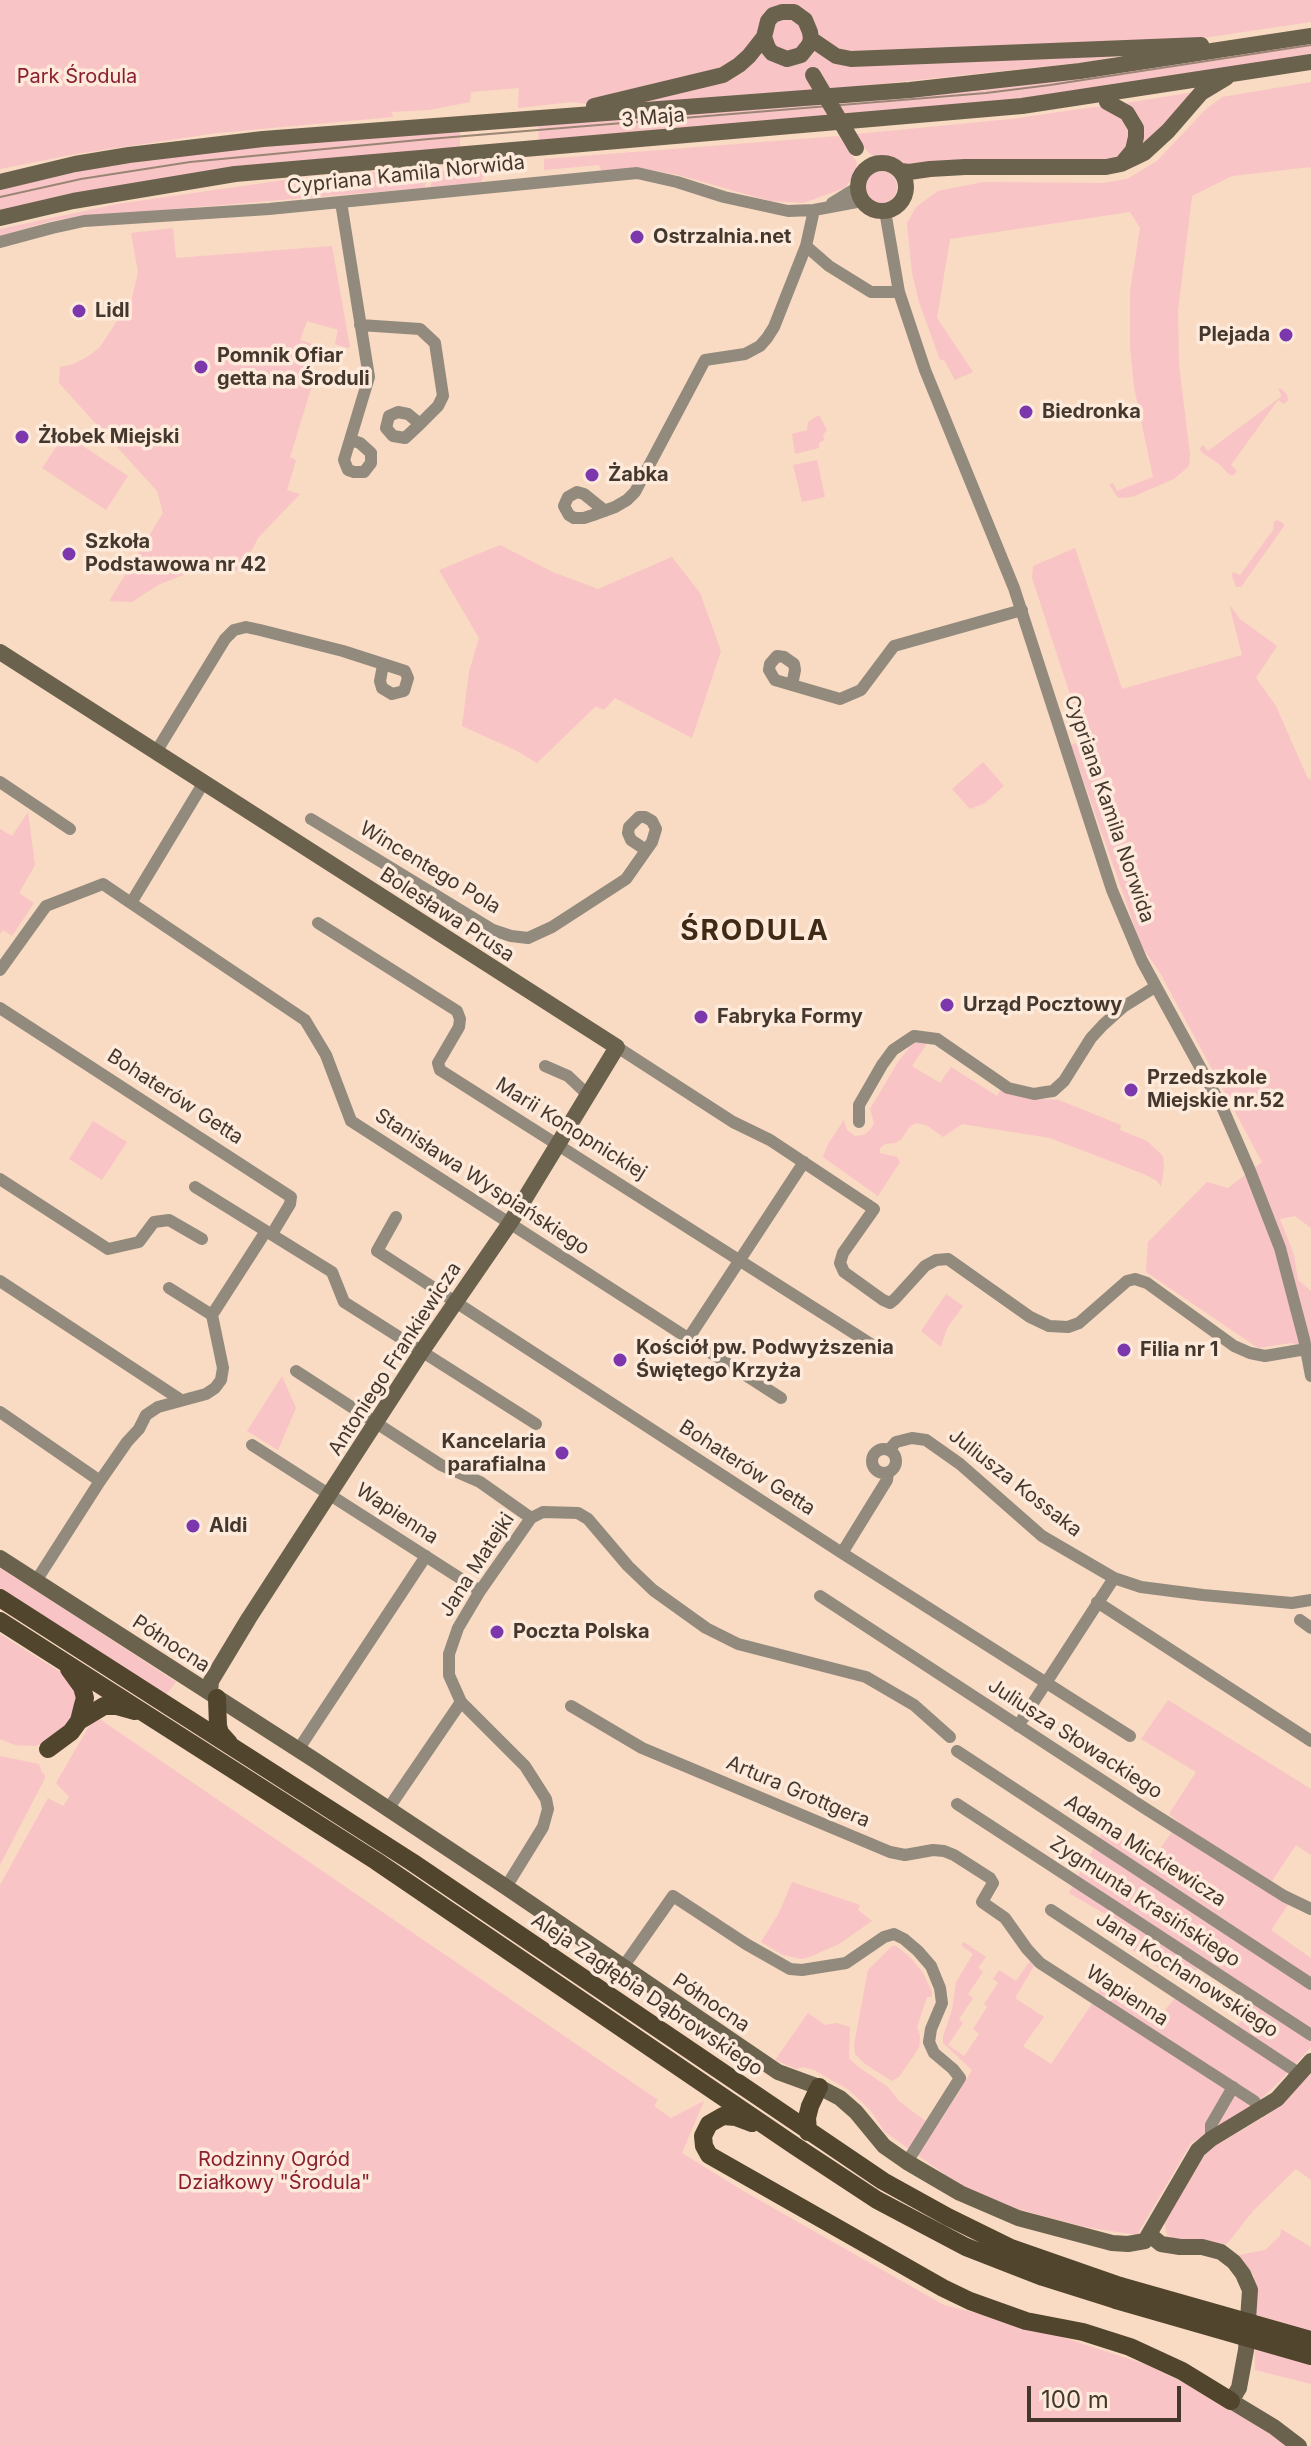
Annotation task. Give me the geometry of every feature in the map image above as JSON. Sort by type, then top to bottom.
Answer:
[{"type":"main road","name":"Aleja Zagłębia Dąbrowskiego","points":[[0,1598],[412,1862],[883,2181],[982,2235],[1118,2293],[1311,2356]]},
{"type":"main road","name":"Aleja Zagłębia Dąbrowskiego","points":[[0,1621],[376,1861],[877,2200],[938,2233],[1007,2264],[1311,2340]]},
{"type":"main road","points":[[62,1660],[82,1687],[85,1698],[79,1721]]},
{"type":"main road","points":[[186,1717],[202,1710],[214,1696]]},
{"type":"main road","points":[[214,1696],[220,1733],[230,1745]]},
{"type":"main road","points":[[48,1749],[61,1741],[79,1721],[104,1706],[145,1713]]},
{"type":"main road","points":[[808,2132],[807,2118],[819,2087]]},
{"type":"main road","points":[[769,2129],[736,2117],[723,2116],[709,2124],[703,2136],[704,2146],[714,2160],[943,2288],[1026,2321],[1083,2332],[1130,2347],[1182,2371],[1231,2401]]},
{"type":"street","points":[[562,116],[723,75],[739,65],[764,37],[768,21],[784,6],[788,11],[800,7],[809,25],[808,45],[813,75],[869,166]]},
{"type":"street","name":"3 Maja","points":[[0,182],[102,160],[222,144],[910,90],[1066,72],[1311,36]]},
{"type":"street","points":[[764,37],[772,53],[797,63],[813,75]]},
{"type":"street","points":[[808,45],[851,59],[1180,45],[1247,46]]},
{"type":"street","points":[[787,59],[795,58],[808,45]]},
{"type":"street","name":"3 Maja","points":[[0,218],[129,190],[235,174],[1022,106],[1311,62]]},
{"type":"street","points":[[953,169],[915,184],[906,191],[900,203],[885,211],[872,209],[860,194],[862,172],[878,163],[888,163],[909,172],[930,169],[1106,167],[1121,164],[1144,153],[1201,93],[1235,74]]},
{"type":"street","points":[[1022,106],[1060,110],[1141,96],[1177,82]]},
{"type":"street","points":[[1107,102],[1127,113],[1136,128],[1133,150],[1121,164]]},
{"type":"street","points":[[901,171],[906,180],[906,191]]},
{"type":"street","name":"Cypriana Kamila Norwida","points":[[0,242],[84,221],[341,202],[637,173],[788,211],[814,210],[860,194]]},
{"type":"street","points":[[341,202],[369,377],[344,460],[348,470],[364,472],[371,463],[371,453],[388,433]]},
{"type":"street","points":[[605,511],[627,500],[635,492],[705,360],[745,354],[767,338],[806,246],[814,210]]},
{"type":"street","name":"Cypriana Kamila Norwida","points":[[885,211],[899,292],[925,370],[1022,610],[1112,890],[1142,961],[1223,1109],[1250,1171],[1280,1248],[1311,1376]]},
{"type":"street","points":[[806,246],[829,266],[871,292],[899,292]]},
{"type":"street","points":[[360,325],[420,329],[435,343],[443,396],[438,406],[420,424],[405,438],[388,433],[386,424],[393,413],[403,412],[420,424]]},
{"type":"street","points":[[350,440],[360,443],[371,453]]},
{"type":"street","points":[[792,685],[840,699],[861,690],[894,646],[1022,610]]},
{"type":"street","points":[[156,752],[234,630],[246,627],[260,630],[343,651],[383,665]]},
{"type":"street","name":"Bolesława Prusa","points":[[0,652],[733,1122],[770,1140],[874,1209],[843,1253],[840,1263],[844,1272],[890,1303],[925,1266],[936,1260],[948,1259],[1030,1317],[1049,1326],[1068,1327],[1079,1323],[1127,1281],[1135,1279],[1147,1283],[1234,1346],[1250,1353],[1265,1356],[1306,1349]]},
{"type":"street","points":[[0,782],[70,829]]},
{"type":"street","points":[[131,903],[204,782]]},
{"type":"street","name":"Wincentego Pola","points":[[311,819],[493,930],[528,938],[552,927],[626,879],[646,850]]},
{"type":"street","name":"Stanisława Wyspiańskiego","points":[[0,970],[46,906],[103,884],[305,1020],[326,1055],[351,1121],[781,1398]]},
{"type":"street","name":"Marii Konopnickiej","points":[[318,923],[457,1011],[459,1027],[438,1063],[440,1070],[874,1346]]},
{"type":"street","points":[[859,1122],[859,1105],[882,1065],[893,1050],[914,1036],[937,1039],[1008,1088],[1034,1094],[1053,1091],[1064,1081],[1091,1038],[1103,1025],[1123,1007],[1155,987]]},
{"type":"street","name":"Bohaterów Getta","points":[[0,1008],[291,1197],[290,1204],[269,1232]]},
{"type":"street","name":"Antoniego Frankiewicza","points":[[214,1696],[211,1681],[217,1670],[422,1351],[510,1223],[617,1047]]},
{"type":"street","points":[[545,1066],[568,1076],[587,1094]]},
{"type":"street","points":[[688,1339],[804,1162]]},
{"type":"street","points":[[0,1179],[108,1249],[139,1242],[154,1222],[169,1220],[202,1239]]},
{"type":"street","points":[[195,1187],[332,1272],[344,1302],[536,1424]]},
{"type":"street","name":"Bohaterów Getta","points":[[396,1217],[377,1251],[1130,1736]]},
{"type":"street","points":[[212,1315],[269,1232]]},
{"type":"street","points":[[0,1281],[181,1400]]},
{"type":"street","points":[[36,1581],[146,1415],[158,1407],[206,1394],[221,1380],[223,1368],[212,1315],[169,1288]]},
{"type":"street","points":[[296,1371],[441,1465],[480,1482],[531,1518]]},
{"type":"street","points":[[0,1412],[100,1481]]},
{"type":"street","name":"Juliusza Kossaka","points":[[889,1450],[896,1442],[912,1438],[926,1440],[960,1464],[1042,1536],[1114,1578],[1141,1587],[1203,1595],[1292,1603],[1311,1600]]},
{"type":"street","name":"Wapienna","points":[[252,1445],[480,1591]]},
{"type":"street","points":[[842,1553],[896,1464],[889,1450],[879,1449],[871,1462],[877,1471],[888,1473]]},
{"type":"street","name":"Jana Matejki","points":[[506,1887],[543,1827],[548,1809],[546,1799],[525,1766],[461,1702],[449,1675],[449,1654],[458,1628],[480,1591],[531,1518],[543,1512],[578,1513],[588,1519],[653,1590],[706,1628],[738,1644],[866,1677],[914,1705],[950,1737]]},
{"type":"street","points":[[298,1750],[426,1556]]},
{"type":"street","name":"Północna","points":[[0,1558],[388,1809],[778,2072],[840,2098],[884,2146],[939,2181],[985,2205],[1056,2229],[1112,2243],[1145,2241],[1150,2235]]},
{"type":"street","points":[[1018,1726],[1114,1578]]},
{"type":"street","name":"Juliusza Słowackiego","points":[[820,1596],[1271,1889],[1311,1909]]},
{"type":"street","points":[[1097,1602],[1311,1741]]},
{"type":"street","points":[[388,1809],[461,1702]]},
{"type":"street","name":"Artura Grottgera","points":[[571,1706],[642,1748],[890,1852],[905,1855],[933,1850],[954,1855],[993,1883],[982,1902]]},
{"type":"street","name":"Adama Mickiewicza","points":[[957,1751],[1311,1984]]},
{"type":"street","name":"Zygmunta Krasińskiego","points":[[957,1804],[1311,2035]]},
{"type":"street","points":[[623,1967],[673,1896],[790,1969],[846,1963],[884,1937],[894,1934],[904,1939],[931,1966],[940,1988],[942,2003],[929,2042],[934,2053],[960,2078],[907,2162]]},
{"type":"street","name":"Wapienna","points":[[982,1902],[1005,1918],[1040,1963],[1254,2101],[1261,2111]]},
{"type":"street","name":"Jana Kochanowskiego","points":[[1051,1910],[1306,2067]]},
{"type":"street","points":[[1299,2446],[1231,2401],[1239,2388],[1246,2350],[1250,2290],[1243,2274],[1221,2252],[1202,2247],[1161,2244],[1150,2235],[1198,2150],[1282,2095],[1306,2067]]},
{"type":"street","points":[[1211,2139],[1211,2125],[1233,2087]]},
{"type":"green space","name":"Park Środula","points":[[0,0],[1311,0],[1311,22],[1203,38],[1088,62],[851,87],[610,107],[572,102],[518,108],[519,88],[471,92],[470,102],[429,110],[392,112],[393,117],[217,133],[0,169]]},
{"type":"green space","points":[[1311,41],[1311,55],[963,108],[539,143],[538,124]]},
{"type":"green space","points":[[1311,82],[1311,167],[1232,176],[1192,196],[1178,311],[1179,365],[1190,455],[1189,466],[1174,479],[1132,497],[1118,498],[1109,484],[1113,483],[1117,491],[1153,477],[1134,387],[1130,347],[1130,291],[1140,228],[1130,212],[950,239],[937,318],[973,372],[955,380],[944,360],[940,360],[912,273],[907,223],[916,207],[938,191],[983,182],[1103,183],[1127,179],[1157,161],[1206,109],[1222,97]]},
{"type":"green space","points":[[1194,92],[1143,146],[1144,132],[1139,117],[1126,103]]},
{"type":"green space","points":[[1102,107],[1126,118],[1131,141],[1120,156],[1095,161],[902,168],[893,161],[874,157],[856,134],[1011,119]]},
{"type":"green space","points":[[460,129],[460,147],[0,211],[0,187],[57,174],[232,148]]},
{"type":"green space","points":[[839,136],[857,163],[855,174],[845,188],[803,203],[770,201],[678,175],[644,169],[601,170],[599,165],[544,170],[544,159]]},
{"type":"green space","points":[[432,167],[424,188],[79,217],[51,221],[0,236],[0,229],[117,204],[291,179]]},
{"type":"green space","points":[[479,169],[485,172],[481,182],[430,187],[437,171]]},
{"type":"green space","points":[[881,171],[892,176],[897,187],[892,198],[881,203],[870,198],[865,187],[870,176]]},
{"type":"green space","points":[[173,228],[176,258],[332,246],[350,347],[335,344],[338,330],[307,321],[300,340],[318,346],[308,377],[314,379],[290,457],[296,460],[287,490],[300,494],[258,538],[241,571],[203,567],[158,585],[132,602],[109,601],[163,513],[157,491],[59,383],[60,367],[74,364],[100,347],[132,298],[138,272],[131,233]]},
{"type":"green space","points":[[1278,389],[1282,389],[1288,400],[1284,404],[1278,400],[1231,465],[1237,471],[1234,475],[1201,452],[1203,445],[1208,451],[1282,396]]},
{"type":"green space","points":[[819,415],[827,430],[824,440],[819,443],[819,448],[795,454],[792,434],[807,430],[808,422]]},
{"type":"green space","points":[[65,434],[128,476],[106,510],[42,468]]},
{"type":"green space","points":[[817,460],[825,497],[802,502],[793,465]]},
{"type":"green space","points":[[1277,520],[1284,526],[1241,587],[1236,587],[1233,572],[1240,575]]},
{"type":"green space","points":[[500,545],[555,573],[598,589],[672,557],[700,593],[721,651],[692,738],[615,698],[604,710],[596,706],[537,763],[462,726],[469,672],[479,638],[439,570]]},
{"type":"green space","points":[[1075,548],[1122,689],[1242,655],[1229,604],[1240,619],[1277,646],[1256,678],[1276,706],[1311,780],[1311,1228],[1295,1216],[1280,1219],[1294,1255],[1298,1280],[1311,1291],[1311,1347],[1291,1343],[1258,1348],[1146,1272],[1148,1242],[1207,1182],[1228,1188],[1262,1162],[1160,973],[1141,945],[1071,745],[1085,740],[1032,578],[1033,566]]},
{"type":"green space","points":[[983,762],[1004,786],[985,803],[970,809],[952,789]]},
{"type":"green space","points":[[28,812],[35,865],[19,893],[34,903],[12,936],[3,930],[0,934],[0,829],[12,836]]},
{"type":"green space","points":[[928,1042],[912,1066],[940,1083],[951,1067],[997,1096],[1001,1089],[1031,1098],[1059,1100],[1121,1125],[1120,1130],[1147,1141],[1163,1156],[1161,1187],[1144,1174],[1050,1138],[962,1124],[943,1137],[928,1126],[917,1123],[910,1126],[901,1140],[880,1148],[880,1153],[897,1157],[900,1162],[878,1196],[823,1157],[844,1120],[847,1130],[855,1136],[864,1135],[871,1129],[874,1123],[870,1109],[898,1062],[913,1043]]},
{"type":"green space","points":[[93,1121],[127,1142],[102,1180],[69,1159]]},
{"type":"green space","points":[[946,1294],[963,1306],[947,1328],[941,1347],[921,1331]]},
{"type":"green space","points":[[282,1376],[296,1408],[278,1450],[247,1431]]},
{"type":"green space","points":[[0,1568],[176,1682],[165,1696],[58,1627],[0,1589]]},
{"type":"green space","points":[[0,1634],[65,1675],[79,1699],[72,1720],[52,1740],[35,1746],[15,1745],[0,1739]]},
{"type":"green space","points":[[1168,1700],[1311,1789],[1311,1855],[1296,1845],[1272,1881],[1294,1896],[1271,1930],[1311,1958],[1311,2047],[1250,2109],[1191,2143],[1137,2235],[1085,2227],[1017,2209],[957,2183],[885,2132],[870,2110],[849,2090],[814,2070],[796,2069],[775,2060],[808,2013],[825,2025],[837,2023],[850,2027],[849,2058],[888,2087],[899,2101],[924,2120],[940,2122],[972,2070],[943,2043],[956,1982],[973,1954],[961,1945],[964,1942],[986,1957],[978,1968],[983,1972],[968,1994],[973,1998],[959,2019],[963,2023],[948,2045],[964,2056],[979,2034],[973,2029],[998,1983],[993,1979],[999,1970],[1016,1981],[1030,1961],[1034,1966],[1015,1998],[1044,2017],[1023,2046],[1051,2064],[1102,1984],[1160,2016],[1180,1992],[1237,2027],[1253,2001],[1198,1968],[1186,1986],[1107,1933],[1115,1920],[1069,1893],[1104,1829],[1152,1860],[1179,1822],[1169,1814],[1196,1772],[1141,1739]]},
{"type":"green space","name":"Rodzinny Ogród Działkowy \"Środula\"","points":[[98,1718],[658,2100],[654,2106],[671,2118],[704,2101],[682,2153],[745,2192],[944,2305],[1025,2325],[1145,2364],[1202,2391],[1257,2424],[1286,2446],[0,2446],[0,1885],[48,1798],[63,1806],[69,1797],[56,1783],[92,1721]]},
{"type":"green space","points":[[0,1756],[39,1764],[45,1778],[0,1865]]},
{"type":"green space","points":[[792,1882],[860,1905],[858,1910],[872,1921],[839,1944],[812,1956],[802,1959],[783,1955],[761,1942],[779,1913]]},
{"type":"green space","points":[[892,1946],[910,1957],[923,1973],[932,1997],[927,1997],[917,2027],[919,2048],[899,2077],[892,2081],[865,2064],[855,2054],[854,2045],[868,1970]]},
{"type":"green space","points":[[1311,2074],[1311,2180],[1296,2169],[1253,2211],[1227,2244],[1179,2241],[1167,2235],[1164,2220],[1201,2154],[1266,2116]]},
{"type":"green space","points":[[1281,2229],[1311,2247],[1311,2384],[1255,2370],[1254,2276],[1239,2255],[1265,2250],[1280,2236]]},
{"type":"tram line","points":[[0,197],[81,179],[190,162],[986,93],[1311,45]]},
{"type":"place","name":"Ostrzalnia.net","points":[[637,237]]},
{"type":"place","name":"Lidl","points":[[79,311]]},
{"type":"place","name":"Plejada","points":[[1286,335]]},
{"type":"place","name":"Pomnik Ofiar getta na Środuli","points":[[201,367]]},
{"type":"place","name":"Biedronka","points":[[1026,412]]},
{"type":"place","name":"Żłobek Miejski","points":[[22,437]]},
{"type":"place","name":"Żabka","points":[[592,475]]},
{"type":"place","name":"Szkoła Podstawowa nr 42","points":[[69,554]]},
{"type":"place","name":"Urząd Pocztowy","points":[[947,1005]]},
{"type":"place","name":"Fabryka Formy","points":[[701,1017]]},
{"type":"place","name":"Przedszkole Miejskie nr.52","points":[[1131,1090]]},
{"type":"place","name":"Filia nr 1","points":[[1124,1350]]},
{"type":"place","name":"Kościół pw. Podwyższenia Świętego Krzyża","points":[[620,1360]]},
{"type":"place","name":"Kancelaria parafialna","points":[[562,1453]]},
{"type":"place","name":"Aldi","points":[[193,1526]]},
{"type":"place","name":"Poczta Polska","points":[[497,1632]]},
{"type":"district","name":"ŚRODULA","points":[[755,932]]}]
